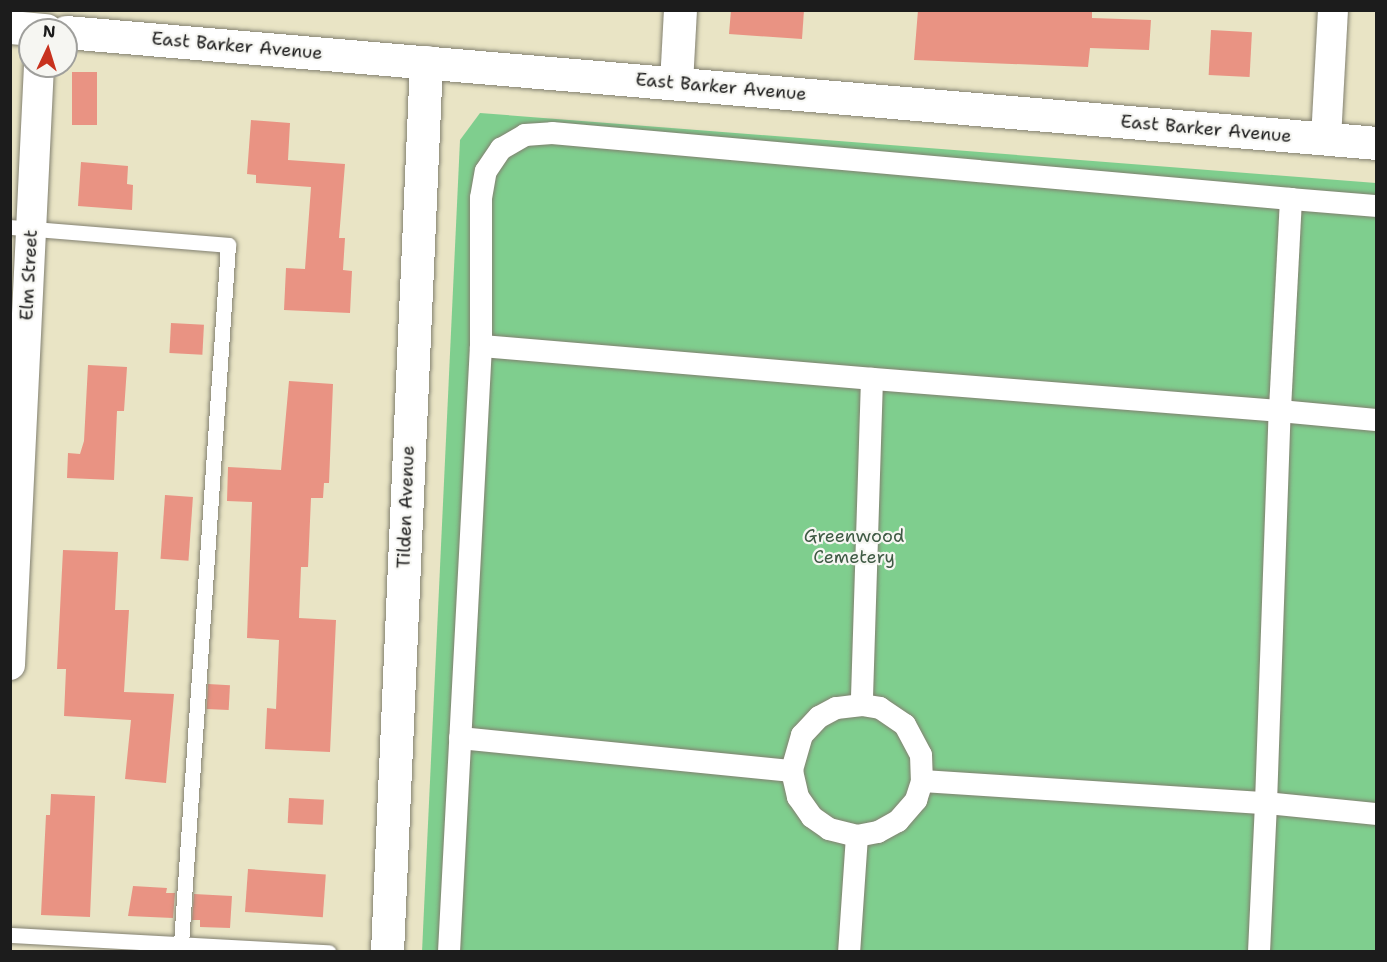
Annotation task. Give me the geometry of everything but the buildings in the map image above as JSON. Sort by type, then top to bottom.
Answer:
[{"type":"street","points":[[676,83],[680,10]]},
{"type":"street","points":[[1326,139],[1333,10]]},
{"type":"street","name":"East Barker Avenue","points":[[78,33],[1377,143]]},
{"type":"street","name":"Tilden Avenue","points":[[387,951],[426,62]]},
{"type":"street","name":"Elm Street","points":[[10,664],[21,228],[38,78]]},
{"type":"street","points":[[449,951],[481,346],[481,198],[486,171],[501,149],[525,135],[552,133],[1377,206]]},
{"type":"street","points":[[1259,951],[1280,411],[1291,199]]},
{"type":"street","points":[[481,346],[1377,420]]},
{"type":"street","points":[[862,705],[872,379]]},
{"type":"street","points":[[862,705],[880,708],[905,725],[921,755],[922,781],[916,800],[898,821],[878,832],[857,836],[829,829],[812,817],[798,797],[792,771],[802,735],[819,717],[836,708],[862,705]]},
{"type":"street","points":[[460,738],[792,771]]},
{"type":"street","points":[[922,781],[1266,803],[1377,814]]},
{"type":"street","points":[[849,951],[857,836]]},
{"type":"lane","points":[[21,228],[228,245],[182,944]]},
{"type":"lane","points":[[10,935],[329,951]]},
{"type":"green space","name":"Greenwood Cemetery","points":[[480,113],[1376,183],[1376,951],[422,952],[460,140]]}]
